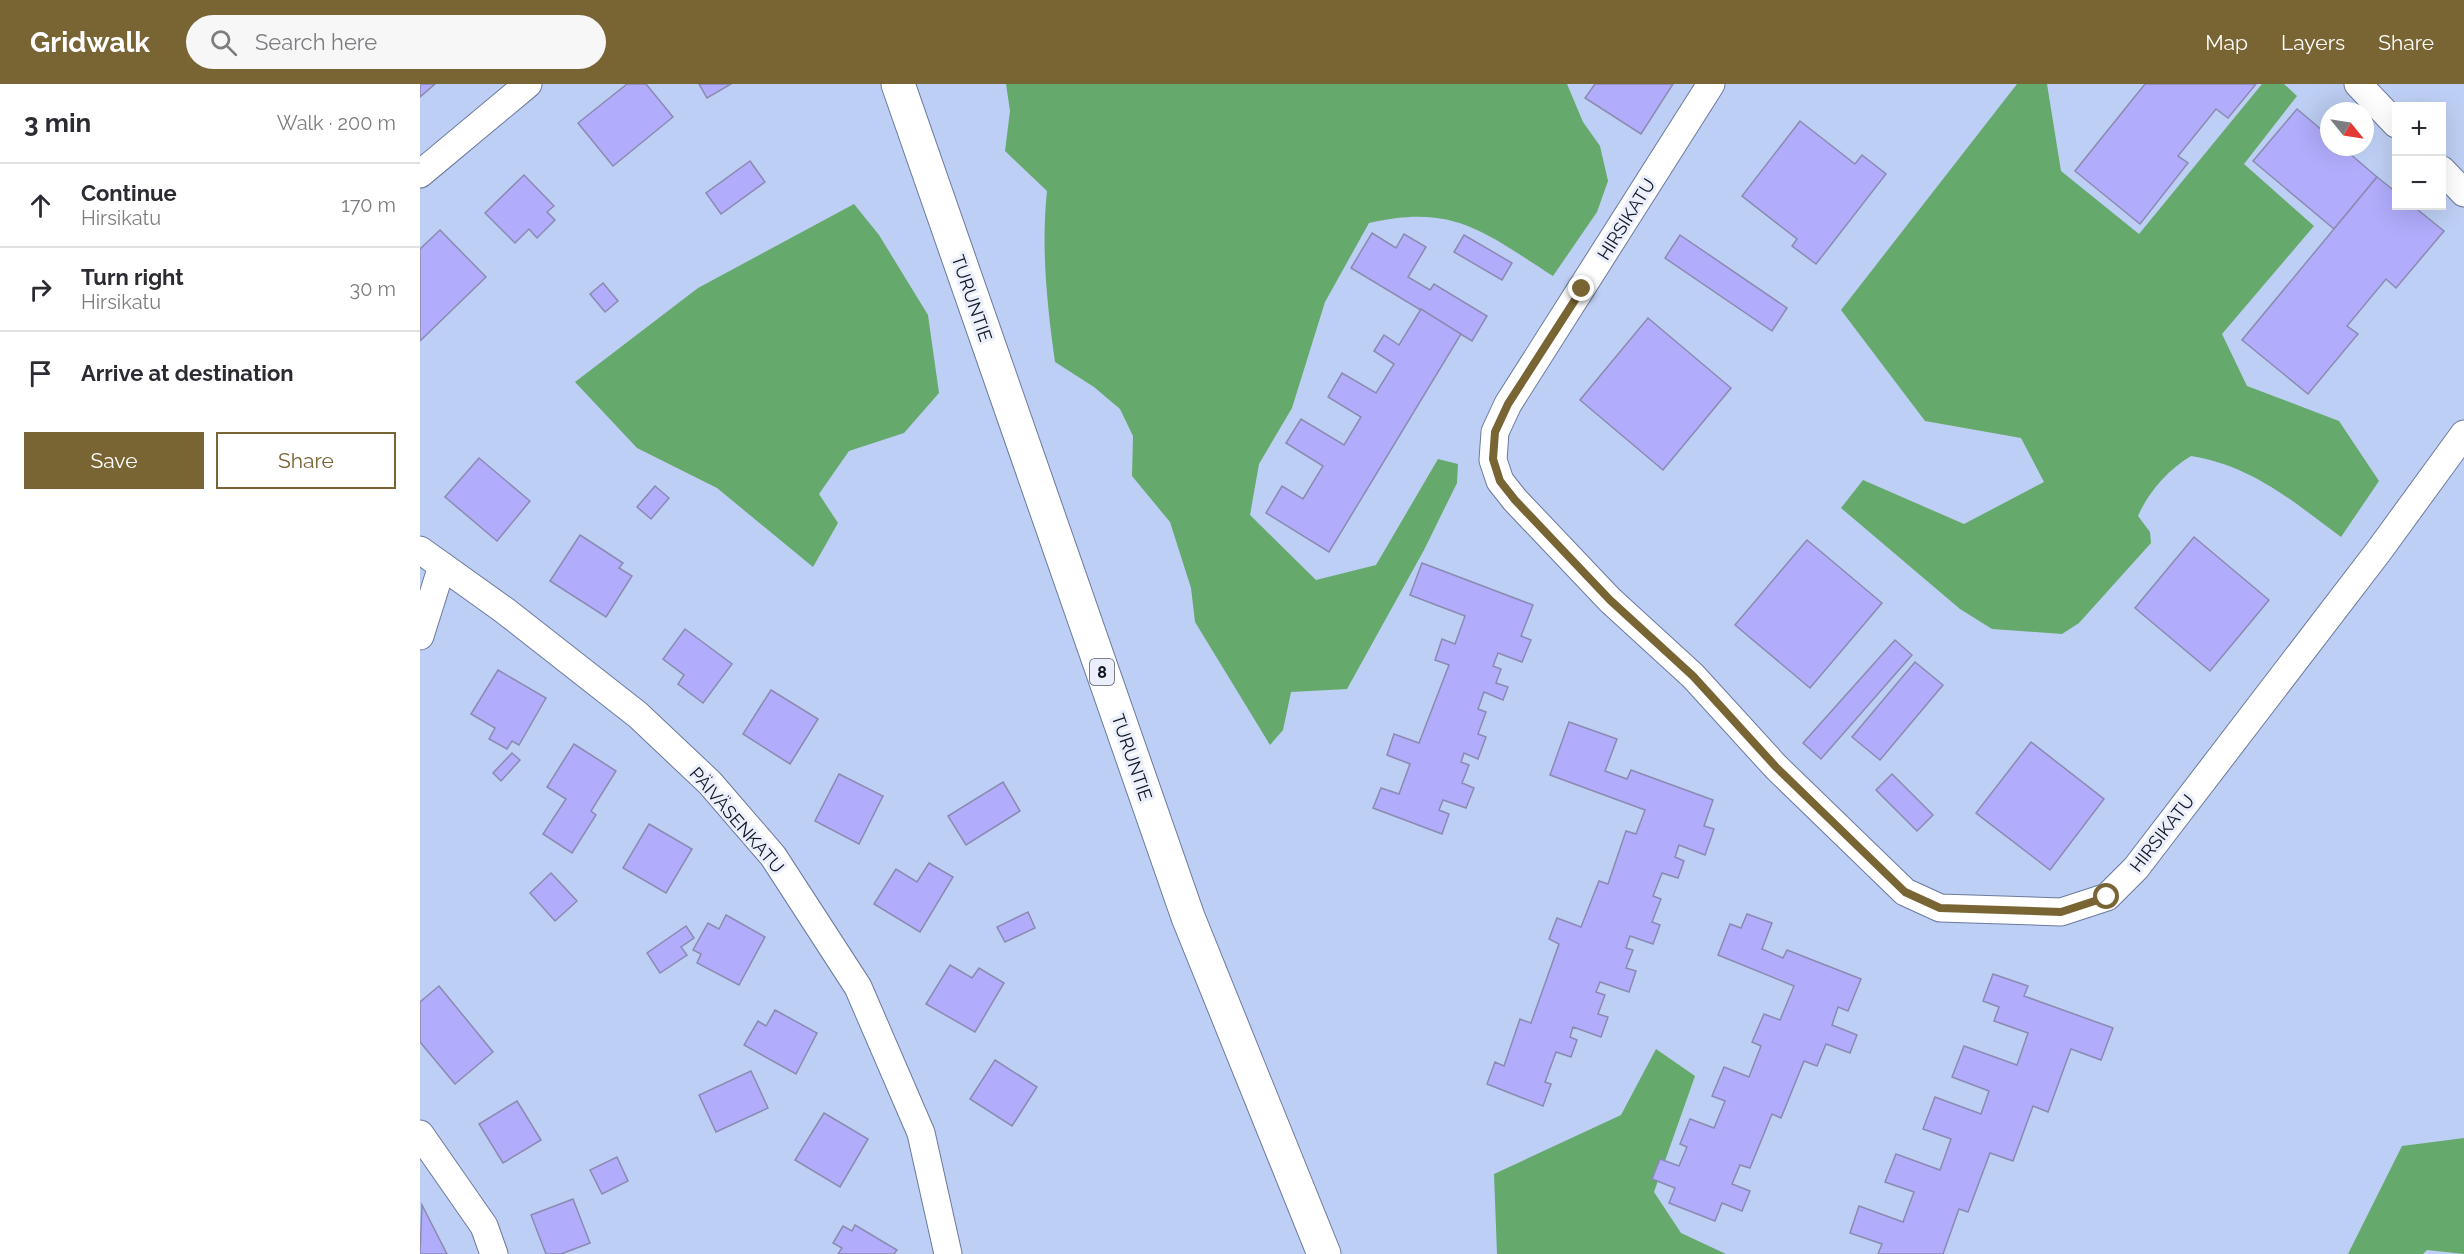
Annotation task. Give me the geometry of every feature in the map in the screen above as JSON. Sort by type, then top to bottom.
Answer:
[{"type":"highway","name":"TURUNTIE","points":[[898,84],[1188,917],[1324,1254]]},
{"type":"street","points":[[420,174],[528,84]]},
{"type":"street","name":"HIRSIKATU","points":[[1711,84],[1508,404],[1495,432],[1493,459],[1500,481],[1515,500],[1586,575],[1693,676],[1776,767],[1905,892],[1913,896],[1940,908],[2061,912],[2107,897],[2136,868],[2378,552],[2464,434]]},
{"type":"street","points":[[2358,84],[2392,119]]},
{"type":"street","points":[[2446,174],[2464,193]]},
{"type":"street","name":"PÄIVÄSENKATU","points":[[420,550],[504,610],[638,715],[710,783],[773,856],[858,987],[921,1133],[948,1254]]},
{"type":"street","points":[[420,636],[442,566]]},
{"type":"street","points":[[420,1134],[473,1207],[484,1226],[494,1254]]},
{"type":"green space","points":[[1006,84],[1567,84],[1583,122],[1600,146],[1608,181],[1597,212],[1553,276],[1488,235],[1468,226],[1424,217],[1399,218],[1369,223],[1325,302],[1292,408],[1259,464],[1250,515],[1316,580],[1376,565],[1438,459],[1458,464],[1457,483],[1424,550],[1347,689],[1291,692],[1283,730],[1270,745],[1195,622],[1191,588],[1170,522],[1132,476],[1133,436],[1120,409],[1094,387],[1055,362],[1046,276],[1047,191],[1005,151],[1010,111]]},
{"type":"green space","points":[[2017,84],[2047,84],[2061,171],[2139,234],[2262,84],[2284,84],[2297,96],[2244,164],[2314,226],[2222,334],[2247,386],[2339,421],[2379,481],[2341,537],[2288,498],[2253,477],[2234,468],[2191,456],[2160,482],[2138,516],[2150,532],[2151,543],[2079,623],[2062,634],[1992,629],[1960,609],[1841,508],[1863,480],[1964,524],[2044,482],[2021,438],[1925,421],[1841,310]]},
{"type":"green space","points":[[854,204],[879,235],[928,315],[939,393],[904,433],[849,451],[819,494],[838,523],[813,567],[717,488],[637,448],[575,382],[698,288]]},
{"type":"green space","points":[[1656,1049],[1695,1076],[1654,1192],[1681,1233],[1726,1254],[1497,1254],[1494,1174],[1621,1115]]},
{"type":"green space","points":[[2464,1138],[2464,1254],[2427,1250],[2423,1254],[2348,1254],[2402,1146]]},
{"type":"building","points":[[420,84],[435,84],[420,97]]},
{"type":"building","points":[[627,84],[646,84],[673,117],[613,166],[578,123]]},
{"type":"building","points":[[699,84],[731,84],[707,98]]},
{"type":"building","points":[[1595,84],[1673,84],[1641,134],[1585,98]]},
{"type":"building","points":[[2145,84],[2256,84],[2228,118],[2216,109],[2178,156],[2188,163],[2140,224],[2075,171]]},
{"type":"building","points":[[2297,109],[2320,128],[2320,156],[2352,156],[2377,177],[2334,229],[2253,161]]},
{"type":"building","points":[[1800,121],[1855,164],[1862,155],[1886,174],[1816,264],[1792,246],[1797,239],[1742,196]]},
{"type":"building","points":[[750,161],[765,182],[721,214],[706,193]]},
{"type":"building","points":[[524,175],[554,206],[547,212],[555,220],[537,238],[529,229],[515,243],[485,213]]},
{"type":"building","points":[[2377,177],[2392,189],[2392,210],[2418,210],[2444,231],[2396,288],[2386,279],[2347,326],[2358,334],[2308,394],[2242,340]]},
{"type":"building","points":[[440,230],[486,277],[420,341],[420,249]]},
{"type":"building","points":[[1372,233],[1396,248],[1404,234],[1426,247],[1408,277],[1430,290],[1434,284],[1487,316],[1472,341],[1351,268]]},
{"type":"building","points":[[1464,235],[1512,263],[1502,280],[1454,252]]},
{"type":"building","points":[[1680,235],[1787,308],[1772,331],[1665,258]]},
{"type":"building","points":[[603,283],[618,301],[605,312],[590,294]]},
{"type":"building","points":[[1421,309],[1461,334],[1329,552],[1266,513],[1282,486],[1303,499],[1323,466],[1286,443],[1301,419],[1344,445],[1361,417],[1328,397],[1342,373],[1376,393],[1394,364],[1374,351],[1384,335],[1399,345]]},
{"type":"building","points":[[1648,318],[1731,388],[1663,470],[1580,400]]},
{"type":"building","points":[[479,458],[530,501],[497,541],[445,497]]},
{"type":"building","points":[[655,486],[669,498],[651,519],[637,507]]},
{"type":"building","points":[[580,535],[623,563],[619,568],[632,576],[606,617],[550,581]]},
{"type":"building","points":[[2194,537],[2269,600],[2210,671],[2135,608]]},
{"type":"building","points":[[1807,540],[1882,603],[1810,688],[1735,625]]},
{"type":"building","points":[[1422,563],[1533,605],[1521,636],[1531,640],[1522,662],[1498,653],[1493,666],[1501,669],[1496,683],[1508,687],[1503,700],[1484,692],[1478,709],[1486,712],[1478,734],[1486,737],[1478,759],[1464,753],[1461,762],[1469,765],[1462,783],[1474,788],[1466,808],[1443,800],[1439,810],[1449,814],[1442,834],[1373,808],[1381,788],[1399,794],[1410,764],[1387,755],[1394,734],[1419,743],[1449,665],[1435,660],[1442,639],[1455,644],[1465,616],[1410,595]]},
{"type":"building","points":[[685,629],[732,664],[703,703],[678,684],[684,675],[663,659]]},
{"type":"building","points":[[1895,640],[1912,655],[1821,759],[1803,743]]},
{"type":"building","points":[[1915,662],[1943,685],[1880,760],[1852,737]]},
{"type":"building","points":[[498,670],[546,698],[519,745],[512,741],[507,749],[489,739],[495,728],[471,714]]},
{"type":"building","points":[[771,690],[818,719],[790,764],[743,734]]},
{"type":"building","points":[[1569,722],[1617,739],[1605,771],[1627,779],[1631,770],[1713,800],[1704,826],[1714,829],[1705,855],[1679,845],[1675,857],[1684,861],[1678,878],[1662,873],[1653,896],[1661,899],[1652,922],[1660,925],[1653,944],[1630,936],[1626,948],[1633,950],[1626,968],[1636,971],[1629,992],[1600,982],[1596,992],[1605,995],[1598,1014],[1608,1017],[1601,1037],[1573,1027],[1570,1037],[1577,1040],[1571,1057],[1556,1052],[1545,1082],[1551,1084],[1543,1106],[1487,1084],[1495,1062],[1504,1066],[1520,1019],[1531,1023],[1559,944],[1549,939],[1557,918],[1581,927],[1599,881],[1608,884],[1626,831],[1636,834],[1645,810],[1550,775]]},
{"type":"building","points":[[2031,742],[2104,799],[2050,870],[1976,813]]},
{"type":"building","points":[[574,744],[616,771],[591,811],[596,815],[572,853],[543,834],[566,799],[547,787]]},
{"type":"building","points":[[512,753],[520,760],[501,781],[493,773]]},
{"type":"building","points":[[839,774],[883,796],[859,844],[815,821]]},
{"type":"building","points":[[1892,774],[1933,815],[1917,831],[1876,790]]},
{"type":"building","points":[[1003,782],[1020,811],[966,845],[948,816]]},
{"type":"building","points":[[649,824],[692,849],[666,893],[623,868]]},
{"type":"building","points":[[929,863],[953,877],[920,932],[874,904],[896,869],[917,882]]},
{"type":"building","points":[[551,873],[577,901],[555,921],[530,893]]},
{"type":"building","points":[[1028,912],[1035,928],[1005,942],[997,927]]},
{"type":"building","points":[[1747,914],[1772,923],[1762,949],[1783,958],[1787,950],[1861,979],[1848,1011],[1838,1007],[1832,1025],[1857,1035],[1850,1053],[1826,1044],[1817,1066],[1804,1061],[1781,1118],[1772,1114],[1750,1168],[1740,1165],[1732,1184],[1750,1191],[1742,1211],[1722,1203],[1715,1221],[1669,1203],[1675,1188],[1652,1179],[1660,1159],[1679,1166],[1687,1147],[1680,1144],[1690,1119],[1714,1128],[1725,1101],[1712,1096],[1724,1067],[1749,1077],[1761,1046],[1752,1042],[1764,1014],[1780,1020],[1794,986],[1718,955],[1730,924],[1741,928]]},
{"type":"building","points":[[726,915],[765,937],[739,985],[697,963],[701,954],[693,950],[708,923],[719,929]]},
{"type":"building","points":[[686,926],[694,938],[681,947],[687,955],[660,973],[647,953]]},
{"type":"building","points":[[950,965],[972,978],[979,968],[1004,983],[975,1032],[926,1004]]},
{"type":"building","points":[[1993,974],[2028,986],[2024,996],[2113,1028],[2101,1060],[2071,1049],[2048,1112],[2033,1106],[2013,1161],[1990,1153],[1968,1212],[1959,1209],[1943,1254],[1878,1254],[1882,1244],[1850,1233],[1859,1206],[1903,1222],[1914,1192],[1885,1182],[1896,1154],[1940,1170],[1951,1139],[1923,1129],[1935,1097],[1981,1114],[1989,1091],[1952,1077],[1964,1046],[2017,1065],[2028,1033],[1994,1021],[1999,1007],[1983,1001]]},
{"type":"building","points":[[439,986],[493,1052],[455,1084],[420,1042],[420,1002]]},
{"type":"building","points":[[775,1010],[817,1033],[796,1074],[744,1045],[758,1021],[766,1026]]},
{"type":"building","points":[[995,1060],[1037,1087],[1012,1126],[970,1099]]},
{"type":"building","points":[[751,1071],[768,1108],[716,1132],[699,1095]]},
{"type":"building","points":[[517,1101],[541,1140],[503,1163],[479,1124]]},
{"type":"building","points":[[824,1113],[868,1139],[840,1187],[795,1160]]},
{"type":"building","points":[[617,1157],[628,1181],[602,1194],[590,1170]]},
{"type":"building","points":[[573,1199],[590,1243],[561,1254],[546,1254],[531,1215]]},
{"type":"building","points":[[422,1205],[447,1254],[420,1254]]},
{"type":"building","points":[[855,1225],[897,1250],[894,1254],[838,1254],[842,1248],[833,1243],[843,1226],[852,1231]]},
{"type":"route","points":[[1582,289],[1508,404],[1495,432],[1493,459],[1500,481],[1515,500],[1610,600],[1693,676],[1776,767],[1905,892],[1940,908],[2061,912],[2107,897]]}]
